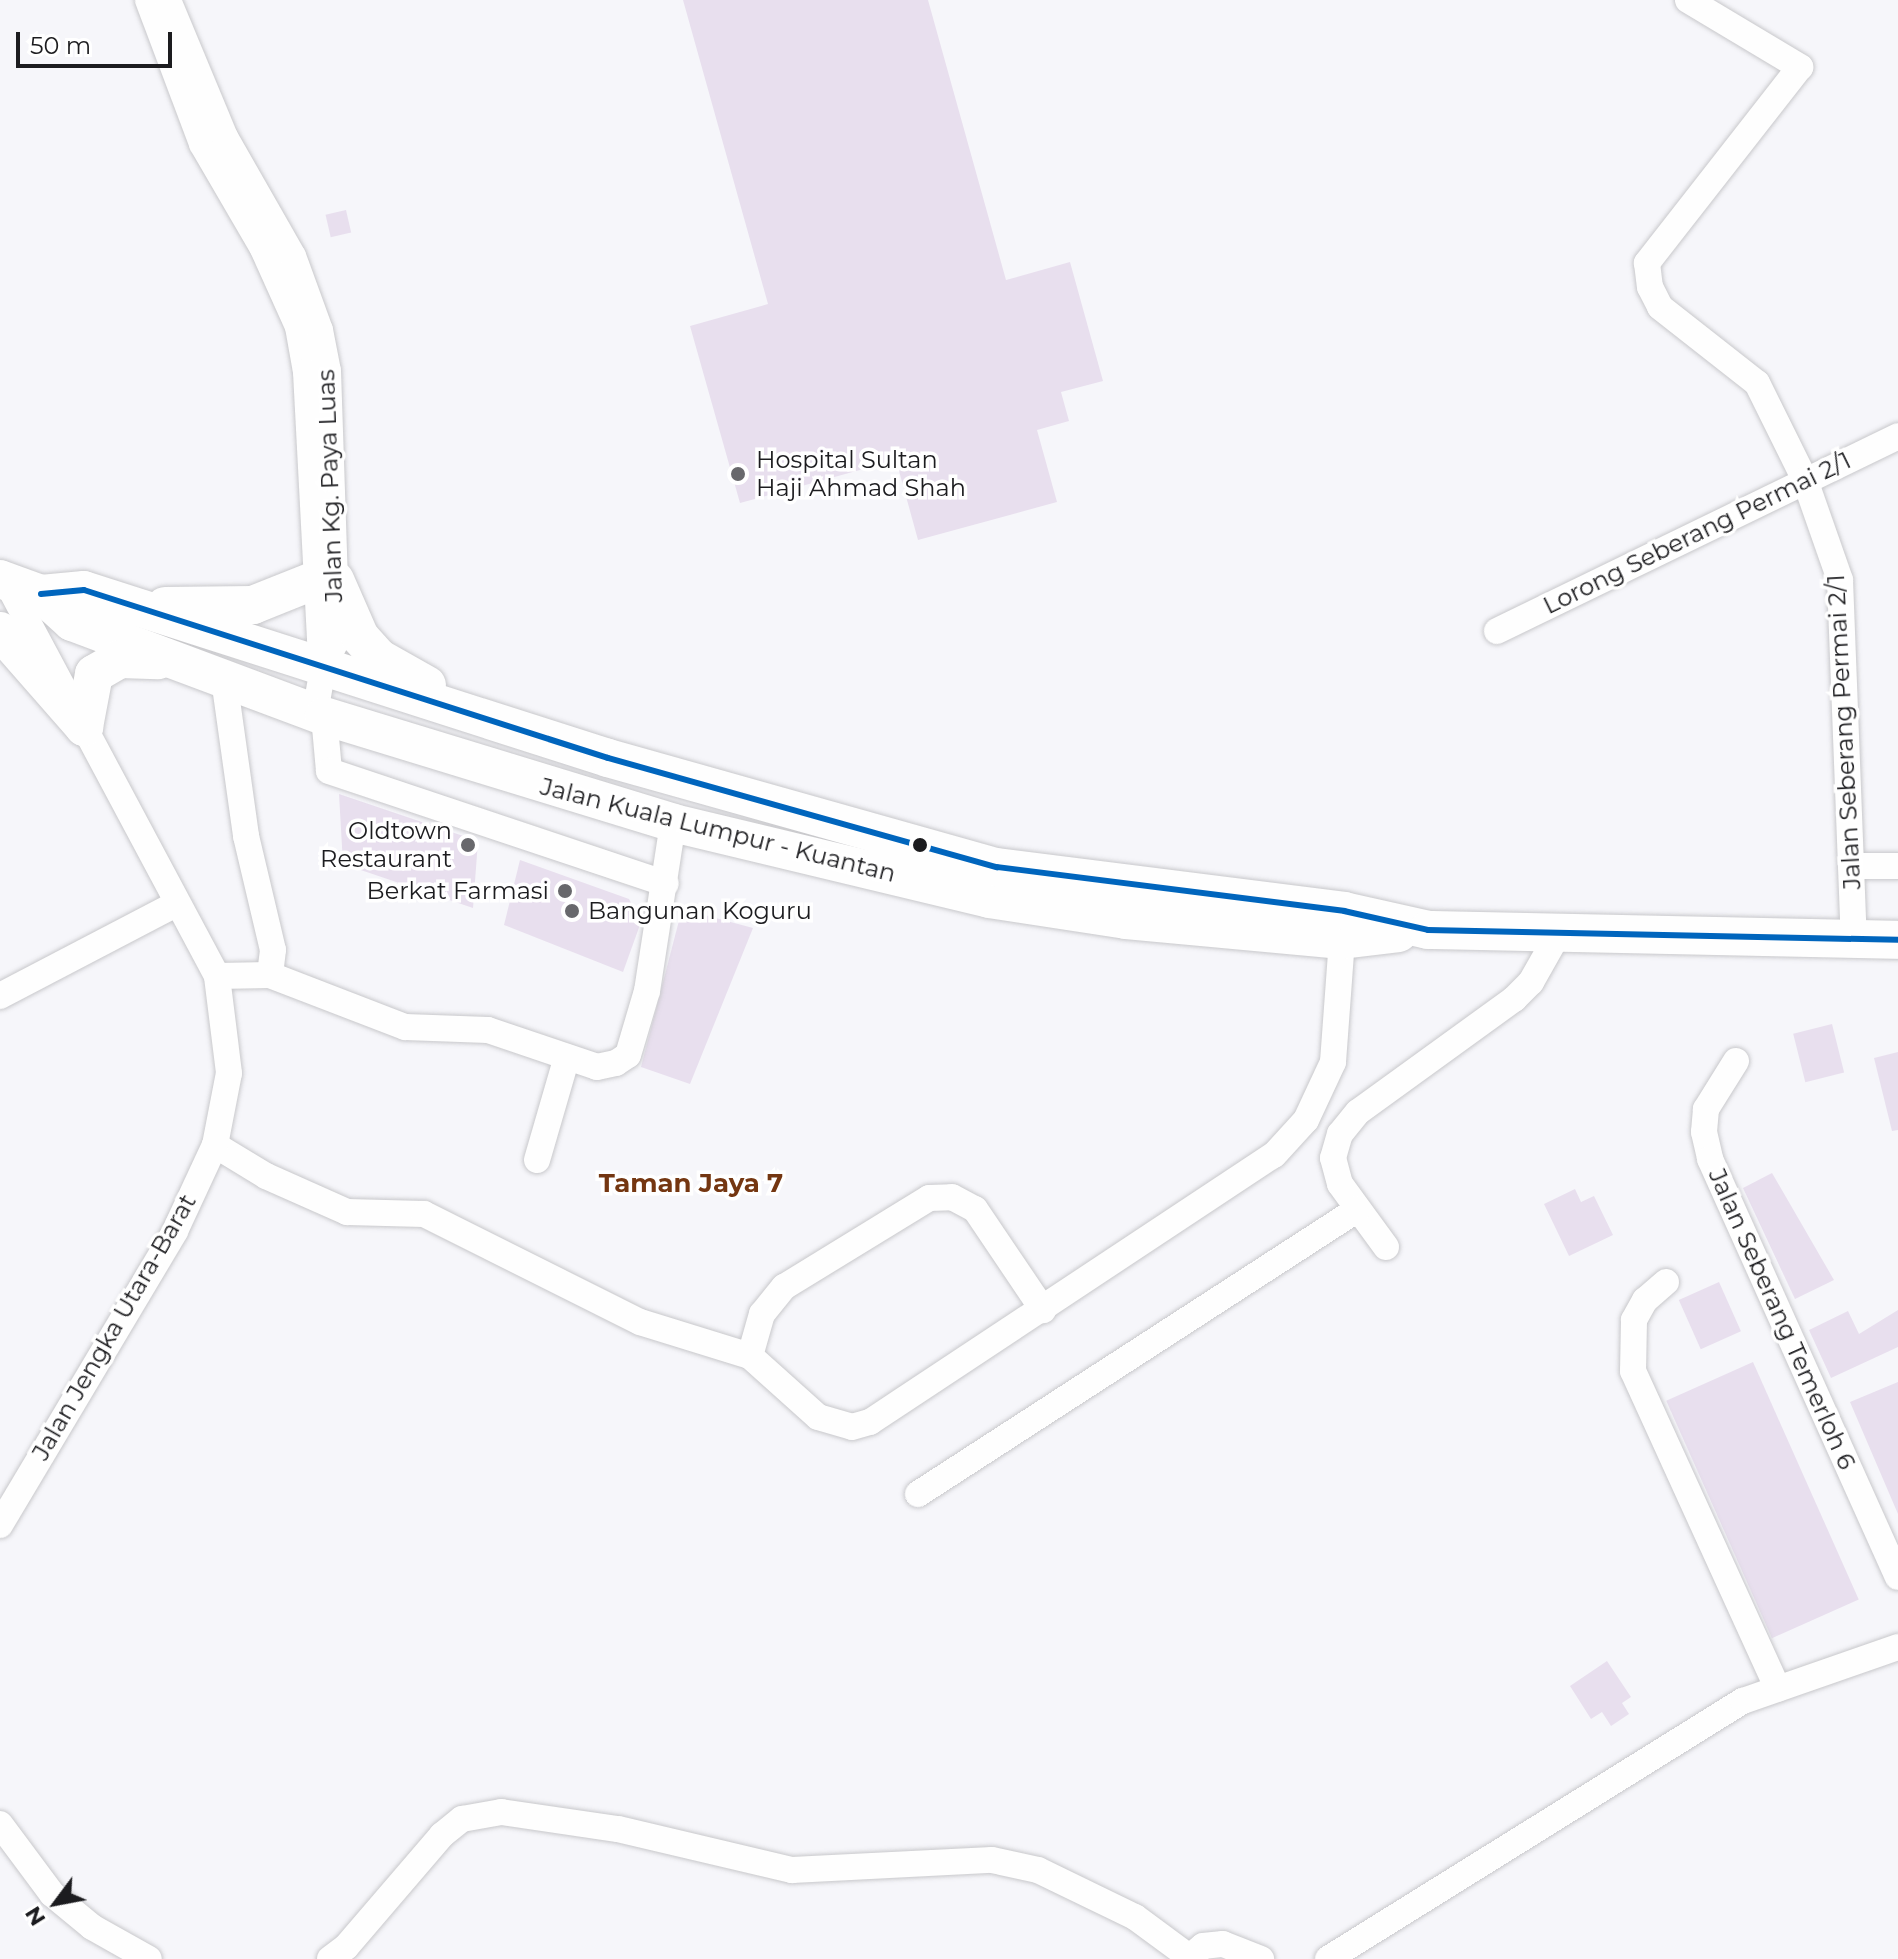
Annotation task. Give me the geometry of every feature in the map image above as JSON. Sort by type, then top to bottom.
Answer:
[{"type":"highway","name":"Jalan Kuala Lumpur - Kuantan","points":[[1,576],[41,594],[72,622],[320,715],[673,823],[989,899],[1229,932],[1343,926],[1557,936],[1898,940]]},
{"type":"highway","points":[[122,605],[253,605],[324,581],[360,637],[379,658],[523,731]]},
{"type":"highway","name":"Jalan Kuala Lumpur - Kuantan","points":[[41,594],[84,590],[122,605],[523,731],[997,867],[1343,926]]},
{"type":"highway","points":[[0,631],[84,727]]},
{"type":"highway","points":[[84,727],[88,687],[105,664],[120,659],[173,660]]},
{"type":"street","name":"Jalan Kg. Paya Luas","points":[[148,0],[202,144],[263,249],[298,327],[306,372],[324,581]]},
{"type":"street","name":"Jalan Kg. Paya Luas","points":[[168,0],[225,137],[293,256],[320,330],[328,371],[320,715],[329,771],[666,884]]},
{"type":"street","name":"Jalan Seberang Permai 2/1","points":[[1688,0],[1800,67],[1647,263],[1650,287],[1660,307],[1757,383],[1805,480],[1840,580],[1854,940]]},
{"type":"street","name":"Lorong Seberang Permai 2/1","points":[[1497,631],[1898,436]]},
{"type":"street","name":"Jalan Jengka Utara-Barat","points":[[0,1525],[175,1231],[215,1145],[229,1073],[217,976],[1,576]]},
{"type":"street","points":[[224,679],[246,836],[273,950],[270,975]]},
{"type":"street","points":[[217,976],[270,975],[405,1027],[488,1030],[597,1067],[628,1055],[666,884],[673,823]]},
{"type":"street","points":[[1851,866],[1898,866]]},
{"type":"street","points":[[0,996],[176,904]]},
{"type":"street","points":[[215,1145],[266,1176],[347,1212],[424,1214],[651,1327],[750,1356],[818,1417],[852,1427],[870,1422],[1274,1155],[1306,1120],[1333,1062],[1343,926]]},
{"type":"street","points":[[1386,1247],[1340,1184],[1333,1158],[1340,1134],[1358,1112],[1514,999],[1531,982],[1557,936]]},
{"type":"street","points":[[537,1160],[567,1057]]},
{"type":"street","name":"Jalan Seberang Temerloh 6","points":[[1736,1061],[1706,1109],[1704,1132],[1710,1159],[1898,1577]]},
{"type":"street","points":[[750,1356],[762,1314],[784,1287],[929,1198],[952,1197],[975,1209],[1043,1310]]},
{"type":"street","points":[[918,1494],[1358,1209]]},
{"type":"street","points":[[1666,1282],[1645,1300],[1634,1320],[1633,1371],[1778,1689]]},
{"type":"street","points":[[1328,1959],[1743,1701],[1898,1647]]},
{"type":"street","points":[[330,1959],[442,1835],[462,1819],[501,1812],[618,1829],[792,1870],[992,1860],[1038,1870],[1135,1917],[1191,1958],[1203,1946],[1223,1944],[1261,1959]]},
{"type":"street","points":[[0,1824],[52,1894],[92,1927],[149,1959]]},
{"type":"building","points":[[683,0],[928,0],[1006,280],[1070,262],[1103,381],[1061,392],[1069,421],[1037,430],[1057,502],[918,540],[896,460],[740,503],[690,326],[768,304]]},
{"type":"building","points":[[346,210],[351,232],[331,237],[326,215]]},
{"type":"building","points":[[339,794],[478,841],[473,908],[343,864]]},
{"type":"building","name":"Bangunan Koguru","points":[[520,860],[629,899],[641,922],[623,972],[504,925]]},
{"type":"building","points":[[682,909],[753,928],[690,1084],[641,1067]]},
{"type":"building","points":[[1832,1024],[1844,1073],[1805,1082],[1793,1034]]},
{"type":"building","points":[[1898,1052],[1898,1130],[1892,1131],[1874,1058]]},
{"type":"building","points":[[1772,1173],[1834,1280],[1795,1299],[1743,1188]]},
{"type":"building","points":[[1575,1189],[1581,1202],[1594,1196],[1613,1235],[1569,1256],[1544,1204]]},
{"type":"building","points":[[1719,1282],[1741,1331],[1701,1349],[1679,1300]]},
{"type":"building","points":[[1898,1310],[1898,1347],[1831,1378],[1809,1330],[1848,1311],[1859,1334]]},
{"type":"building","points":[[1753,1362],[1859,1600],[1772,1638],[1666,1401]]},
{"type":"building","points":[[1898,1382],[1898,1514],[1850,1402]]},
{"type":"building","points":[[1607,1661],[1631,1697],[1622,1703],[1629,1714],[1611,1726],[1602,1712],[1591,1719],[1570,1686]]},
{"type":"transit line","points":[[41,594],[84,590],[608,758],[997,867],[1344,911],[1428,930],[1898,940]]},
{"type":"place","name":"Hospital Sultan Haji Ahmad Shah","points":[[738,474]]},
{"type":"place","name":"Oldtown Restaurant","points":[[468,845]]},
{"type":"place","name":"Berkat Farmasi","points":[[565,891]]},
{"type":"place","name":"Bangunan Koguru","points":[[572,911]]},
{"type":"district","name":"Taman Jaya 7","points":[[691,1184]]}]
